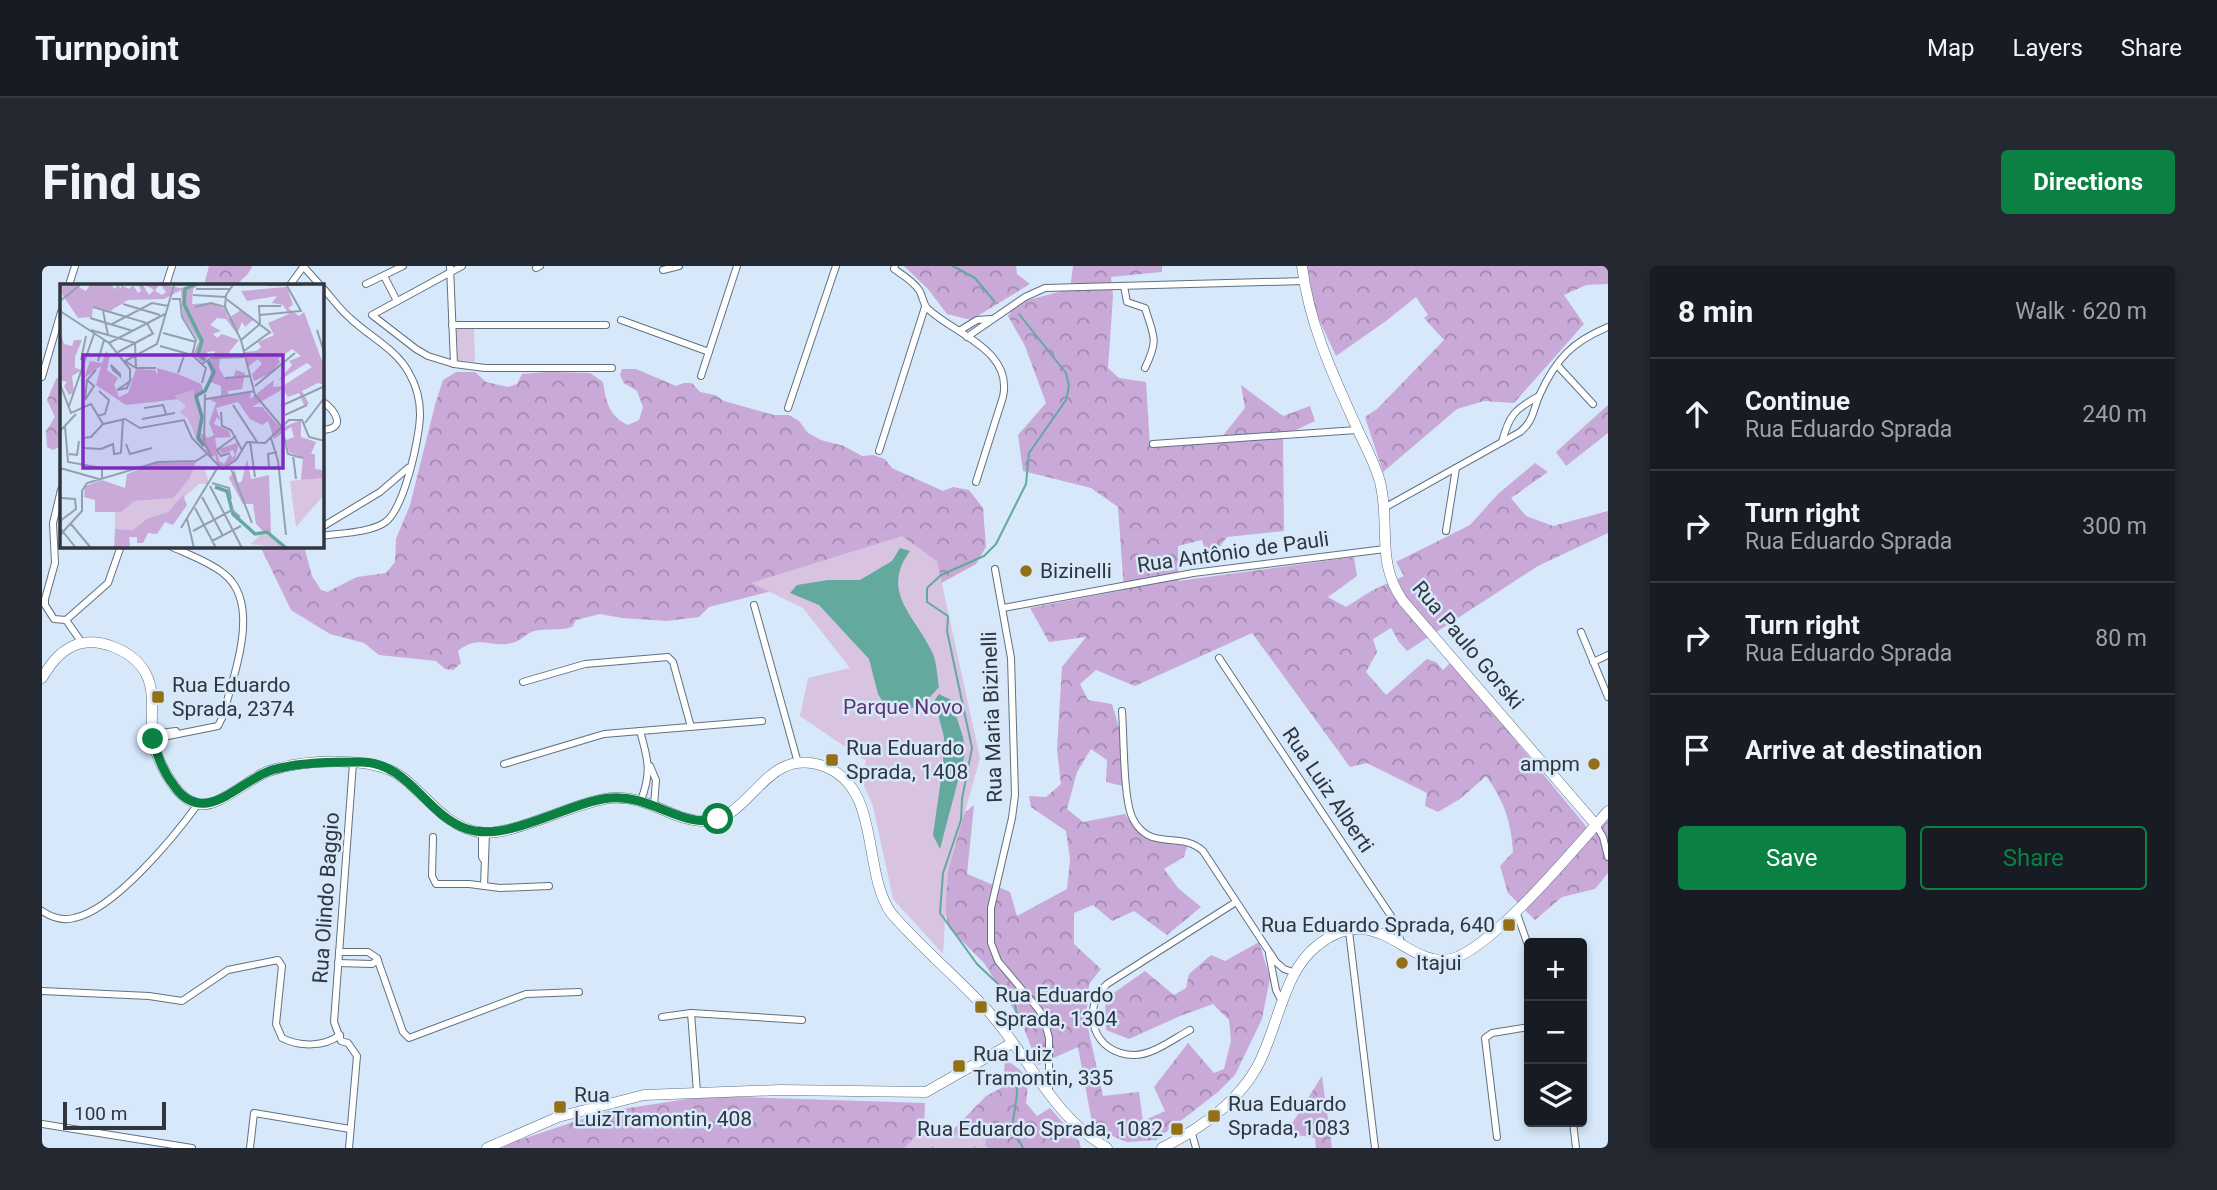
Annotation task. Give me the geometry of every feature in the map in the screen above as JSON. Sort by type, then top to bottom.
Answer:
[{"type":"main road","name":"Rua Paulo Gorski","points":[[1303,266],[1315,330],[1377,471],[1384,508],[1389,576],[1403,601],[1596,825]]},
{"type":"main road","points":[[42,678],[56,657],[79,644],[100,644],[120,650],[136,660],[150,684],[152,737],[159,759],[170,781],[183,796],[198,804],[217,801],[254,778],[275,769],[298,765],[379,765],[394,771],[455,824],[484,833],[510,828],[600,800],[622,798],[654,804],[692,820],[718,819],[731,811],[776,771],[798,763],[835,771],[848,783],[858,799],[885,904],[899,922],[990,1014],[1049,1096],[1099,1146]]},
{"type":"main road","points":[[1161,1148],[1191,1130],[1233,1098],[1251,1077],[1264,1054],[1296,973],[1315,947],[1330,937],[1349,930],[1376,932],[1431,958],[1452,959],[1476,946],[1516,911],[1608,811]]},
{"type":"main road","points":[[487,1148],[542,1122],[598,1105],[644,1095],[781,1090],[926,1092],[1012,1042]]},
{"type":"street","points":[[69,284],[75,266]]},
{"type":"street","points":[[166,284],[172,266]]},
{"type":"street","points":[[291,284],[303,266],[319,284]]},
{"type":"street","points":[[366,284],[403,266]]},
{"type":"street","points":[[462,266],[450,269],[372,314],[416,349],[428,356],[454,364],[477,368],[612,368]]},
{"type":"street","points":[[663,270],[679,266]]},
{"type":"street","points":[[701,376],[737,266]]},
{"type":"street","points":[[788,408],[836,266]]},
{"type":"street","points":[[885,266],[895,267],[919,291],[925,307],[967,337],[1003,369],[1003,397],[976,482]]},
{"type":"street","points":[[450,269],[454,364]]},
{"type":"street","points":[[384,276],[397,301]]},
{"type":"street","points":[[967,337],[1039,290],[1304,281]]},
{"type":"street","points":[[1124,286],[1127,302],[1140,304],[1145,308],[1155,341],[1154,350],[1145,368]]},
{"type":"street","points":[[324,289],[353,321],[395,354],[413,380],[419,400],[420,421],[402,500],[387,521],[376,526],[324,536]]},
{"type":"street","points":[[879,451],[925,307]]},
{"type":"street","points":[[42,377],[60,315]]},
{"type":"street","points":[[959,331],[977,320],[991,319]]},
{"type":"street","points":[[621,320],[709,352]]},
{"type":"street","points":[[453,325],[606,325]]},
{"type":"street","points":[[1384,508],[1520,432],[1530,422],[1539,396],[1557,365],[1575,343],[1608,327]]},
{"type":"street","points":[[1557,365],[1593,404]]},
{"type":"street","points":[[1502,442],[1511,415],[1539,396]]},
{"type":"street","points":[[324,403],[337,416],[334,426],[324,430]]},
{"type":"street","points":[[1153,444],[1357,429]]},
{"type":"street","points":[[324,526],[380,492],[410,467]]},
{"type":"street","points":[[1446,531],[1456,468]]},
{"type":"street","points":[[60,494],[52,523],[55,563],[44,602],[54,618],[66,620],[72,626],[79,644]]},
{"type":"street","points":[[66,620],[108,583],[120,548]]},
{"type":"street","points":[[152,737],[212,729],[221,721],[243,631],[244,611],[239,591],[224,573],[174,548]]},
{"type":"street","name":"Rua Antônio de Pauli","points":[[1003,608],[1194,573],[1385,549]]},
{"type":"street","name":"Rua Maria Bizinelli","points":[[995,569],[1011,658],[1015,795],[991,908],[991,943],[998,961],[1044,1019],[1049,1038],[1049,1096]]},
{"type":"street","points":[[754,606],[798,763]]},
{"type":"street","points":[[1581,632],[1608,696]]},
{"type":"street","points":[[1593,662],[1608,655]]},
{"type":"street","points":[[523,682],[608,660],[668,657],[673,662],[691,727]]},
{"type":"street","name":"Rua Luiz Alberti","points":[[1219,658],[1391,916],[1402,944]]},
{"type":"street","points":[[1122,711],[1128,800],[1133,820],[1151,836],[1188,841],[1203,851],[1269,952],[1284,969],[1296,973]]},
{"type":"street","points":[[504,764],[595,736],[762,721]]},
{"type":"street","points":[[640,730],[656,780],[654,804]]},
{"type":"street","name":"Rua Olindo Baggio","points":[[340,1035],[334,1022],[353,763]]},
{"type":"street","points":[[641,800],[648,783],[649,765]]},
{"type":"street","points":[[42,911],[59,919],[74,918],[118,892],[147,864],[148,858],[155,850],[164,846],[198,804]]},
{"type":"street","points":[[1596,825],[1603,836],[1608,857]]},
{"type":"street","points":[[484,833],[484,886]]},
{"type":"street","points":[[433,836],[432,876],[436,884],[499,888],[550,886]]},
{"type":"street","points":[[1190,1030],[1152,1051],[1125,1054],[1107,1046],[1099,1037],[1094,1028],[1092,1008],[1107,984],[1236,902]]},
{"type":"street","points":[[1516,911],[1525,938]]},
{"type":"street","points":[[1349,930],[1375,1148]]},
{"type":"street","points":[[339,952],[368,952],[378,960],[403,1032],[409,1038],[526,994],[579,992]]},
{"type":"street","points":[[1269,952],[1276,990],[1283,1004]]},
{"type":"street","points":[[43,992],[149,996],[182,1001],[228,970],[278,960],[282,965],[276,1024],[282,1038],[319,1045],[327,1044],[340,1035],[341,1041],[348,1043],[357,1056],[349,1148]]},
{"type":"street","points":[[338,963],[372,964],[378,960]]},
{"type":"street","points":[[662,1017],[691,1013],[802,1020]]},
{"type":"street","points":[[691,1013],[697,1092]]},
{"type":"street","points":[[1497,1138],[1485,1038],[1492,1033],[1524,1028]]},
{"type":"street","points":[[250,1148],[254,1112],[351,1129]]},
{"type":"street","points":[[42,1124],[192,1148]]},
{"type":"street","points":[[1574,1127],[1576,1148]]},
{"type":"street","points":[[1191,1130],[1196,1148]]},
{"type":"green space","points":[[209,266],[252,266],[239,284],[204,284]]},
{"type":"green space","points":[[904,266],[1016,266],[1017,274],[1030,284],[971,320],[947,314],[928,289]]},
{"type":"green space","points":[[1073,266],[1162,266],[1162,272],[1111,277],[1113,296],[1108,368],[1119,378],[1146,382],[1150,447],[1217,443],[1245,408],[1241,385],[1283,416],[1310,406],[1315,421],[1283,436],[1284,531],[1227,537],[1208,562],[1202,540],[1178,546],[1178,581],[1354,557],[1357,576],[1328,597],[1346,607],[1373,590],[1404,576],[1396,562],[1470,525],[1498,494],[1535,463],[1548,472],[1511,498],[1526,516],[1553,526],[1608,511],[1608,533],[1538,566],[1407,651],[1391,628],[1373,639],[1377,652],[1366,672],[1386,695],[1427,659],[1436,662],[1443,670],[1451,662],[1594,836],[1608,820],[1608,873],[1595,889],[1562,897],[1535,920],[1508,893],[1500,866],[1513,852],[1510,831],[1506,812],[1486,776],[1460,799],[1438,812],[1425,806],[1427,793],[1367,763],[1350,767],[1252,633],[1135,686],[1096,670],[1080,684],[1088,700],[1112,704],[1122,738],[1123,786],[1106,782],[1107,760],[1091,749],[1077,772],[1067,809],[1083,822],[1125,814],[1138,830],[1151,839],[1187,846],[1184,857],[1164,869],[1178,888],[1201,907],[1167,935],[1134,911],[1112,921],[1093,905],[1074,913],[1074,944],[1101,969],[1089,984],[1086,1019],[1103,1096],[1139,1092],[1143,1121],[1165,1111],[1154,1087],[1188,1043],[1214,1073],[1224,1069],[1231,1041],[1229,1020],[1213,1004],[1129,1039],[1106,1030],[1105,999],[1145,971],[1174,995],[1186,988],[1189,974],[1211,955],[1225,961],[1259,942],[1270,978],[1262,1019],[1235,1075],[1218,1092],[1156,1140],[1127,1142],[1093,1128],[1078,1047],[1038,1065],[1021,1021],[984,963],[949,928],[938,878],[957,819],[974,805],[967,874],[1010,892],[1017,916],[1067,889],[1070,859],[1066,831],[1031,807],[1029,796],[1046,797],[1061,784],[1057,749],[1062,667],[1086,637],[1049,642],[1030,608],[1124,590],[1118,507],[1091,488],[1023,471],[1018,435],[1046,403],[1025,346],[1008,316],[1017,303],[1070,289]]},
{"type":"green space","points":[[1307,266],[1608,266],[1608,284],[1586,285],[1564,295],[1584,324],[1514,403],[1484,401],[1457,409],[1383,472],[1365,417],[1377,409],[1444,340],[1424,318],[1428,315],[1416,297],[1336,356],[1310,300]]},
{"type":"green space","points":[[474,328],[475,362],[457,360],[457,329]]},
{"type":"green space","points":[[622,369],[636,369],[676,386],[692,383],[700,392],[715,395],[724,401],[774,415],[789,415],[799,421],[808,433],[821,440],[844,446],[862,456],[873,455],[885,459],[892,468],[943,491],[953,487],[969,490],[983,508],[986,547],[976,564],[925,592],[780,589],[709,607],[699,617],[667,621],[600,614],[576,620],[572,627],[534,631],[507,644],[473,643],[458,651],[461,663],[453,670],[445,669],[436,661],[379,655],[364,643],[330,634],[291,610],[262,550],[258,548],[305,548],[312,576],[321,590],[327,592],[357,577],[386,573],[395,562],[396,539],[410,505],[443,380],[456,372],[475,372],[486,382],[508,387],[517,384],[522,374],[590,373],[603,382],[607,402],[613,413],[628,425],[639,420],[643,407],[637,391],[624,383],[620,375]]},
{"type":"green space","points":[[60,376],[60,446],[53,450],[47,447],[46,431],[55,417],[47,400]]},
{"type":"green space","points":[[1608,405],[1608,433],[1566,466],[1556,452]]},
{"type":"green space","name":"Parque Novo","points":[[902,536],[937,561],[980,758],[948,872],[943,954],[893,899],[873,806],[860,777],[866,761],[800,716],[808,678],[850,668],[803,608],[751,583]]},
{"type":"green space","points":[[1005,1059],[1025,1076],[1026,1103],[1037,1116],[1050,1108],[1079,1141],[1081,1148],[988,1148],[985,1146],[987,1130],[962,1134],[951,1132],[986,1096],[1003,1087]]},
{"type":"green space","points":[[1322,1076],[1332,1148],[1316,1148],[1315,1138],[1286,1133]]},
{"type":"green space","points":[[706,1096],[925,1103],[924,1126],[905,1148],[502,1148],[603,1112]]},
{"type":"green space","points":[[924,1126],[962,1134],[988,1129],[985,1146],[988,1148],[905,1148]]},
{"type":"shaded area","points":[[900,548],[910,551],[901,566],[899,592],[933,654],[939,687],[922,704],[904,709],[886,707],[878,694],[869,659],[819,605],[790,593],[797,585],[828,580],[860,580],[892,561]]},
{"type":"shaded area","points":[[939,694],[951,700],[963,737],[965,754],[940,849],[933,835],[943,765],[944,737],[937,710],[931,705]]},
{"type":"waterway","points":[[953,266],[975,278],[994,301]]},
{"type":"waterway","points":[[1019,314],[1066,373],[1069,386],[1066,400],[1029,453],[1026,484],[996,544],[984,556],[941,575],[927,588],[927,602],[948,616],[947,631],[972,748],[962,799],[961,820],[943,873],[940,913],[977,964],[1014,999],[1019,1027]]},
{"type":"waterway","points":[[1016,1075],[1017,1094],[1012,1128],[1023,1148]]},
{"type":"place","name":"Bizinelli","points":[[1026,571]]},
{"type":"place","name":"Rua Eduardo Sprada, 2374","points":[[158,697]]},
{"type":"place","name":"Rua Eduardo Sprada, 1408","points":[[832,760]]},
{"type":"place","name":"ampm","points":[[1594,764]]},
{"type":"place","name":"Rua Eduardo Sprada, 640","points":[[1509,925]]},
{"type":"place","name":"Itajui","points":[[1402,963]]},
{"type":"place","name":"Rua Eduardo Sprada, 1304","points":[[981,1007]]},
{"type":"place","name":"Rua Luiz Tramontin, 335","points":[[959,1066]]},
{"type":"place","name":"Rua LuizTramontin, 408","points":[[560,1107]]},
{"type":"place","name":"Rua Eduardo Sprada, 1083","points":[[1214,1116]]},
{"type":"place","name":"Rua Eduardo Sprada, 1082","points":[[1177,1129]]},
{"type":"route","points":[[153,739],[163,769],[178,791],[190,800],[202,804],[217,801],[254,778],[275,769],[310,764],[363,762],[394,771],[455,824],[482,833],[493,833],[611,798],[641,800],[692,820],[718,819]]}]
